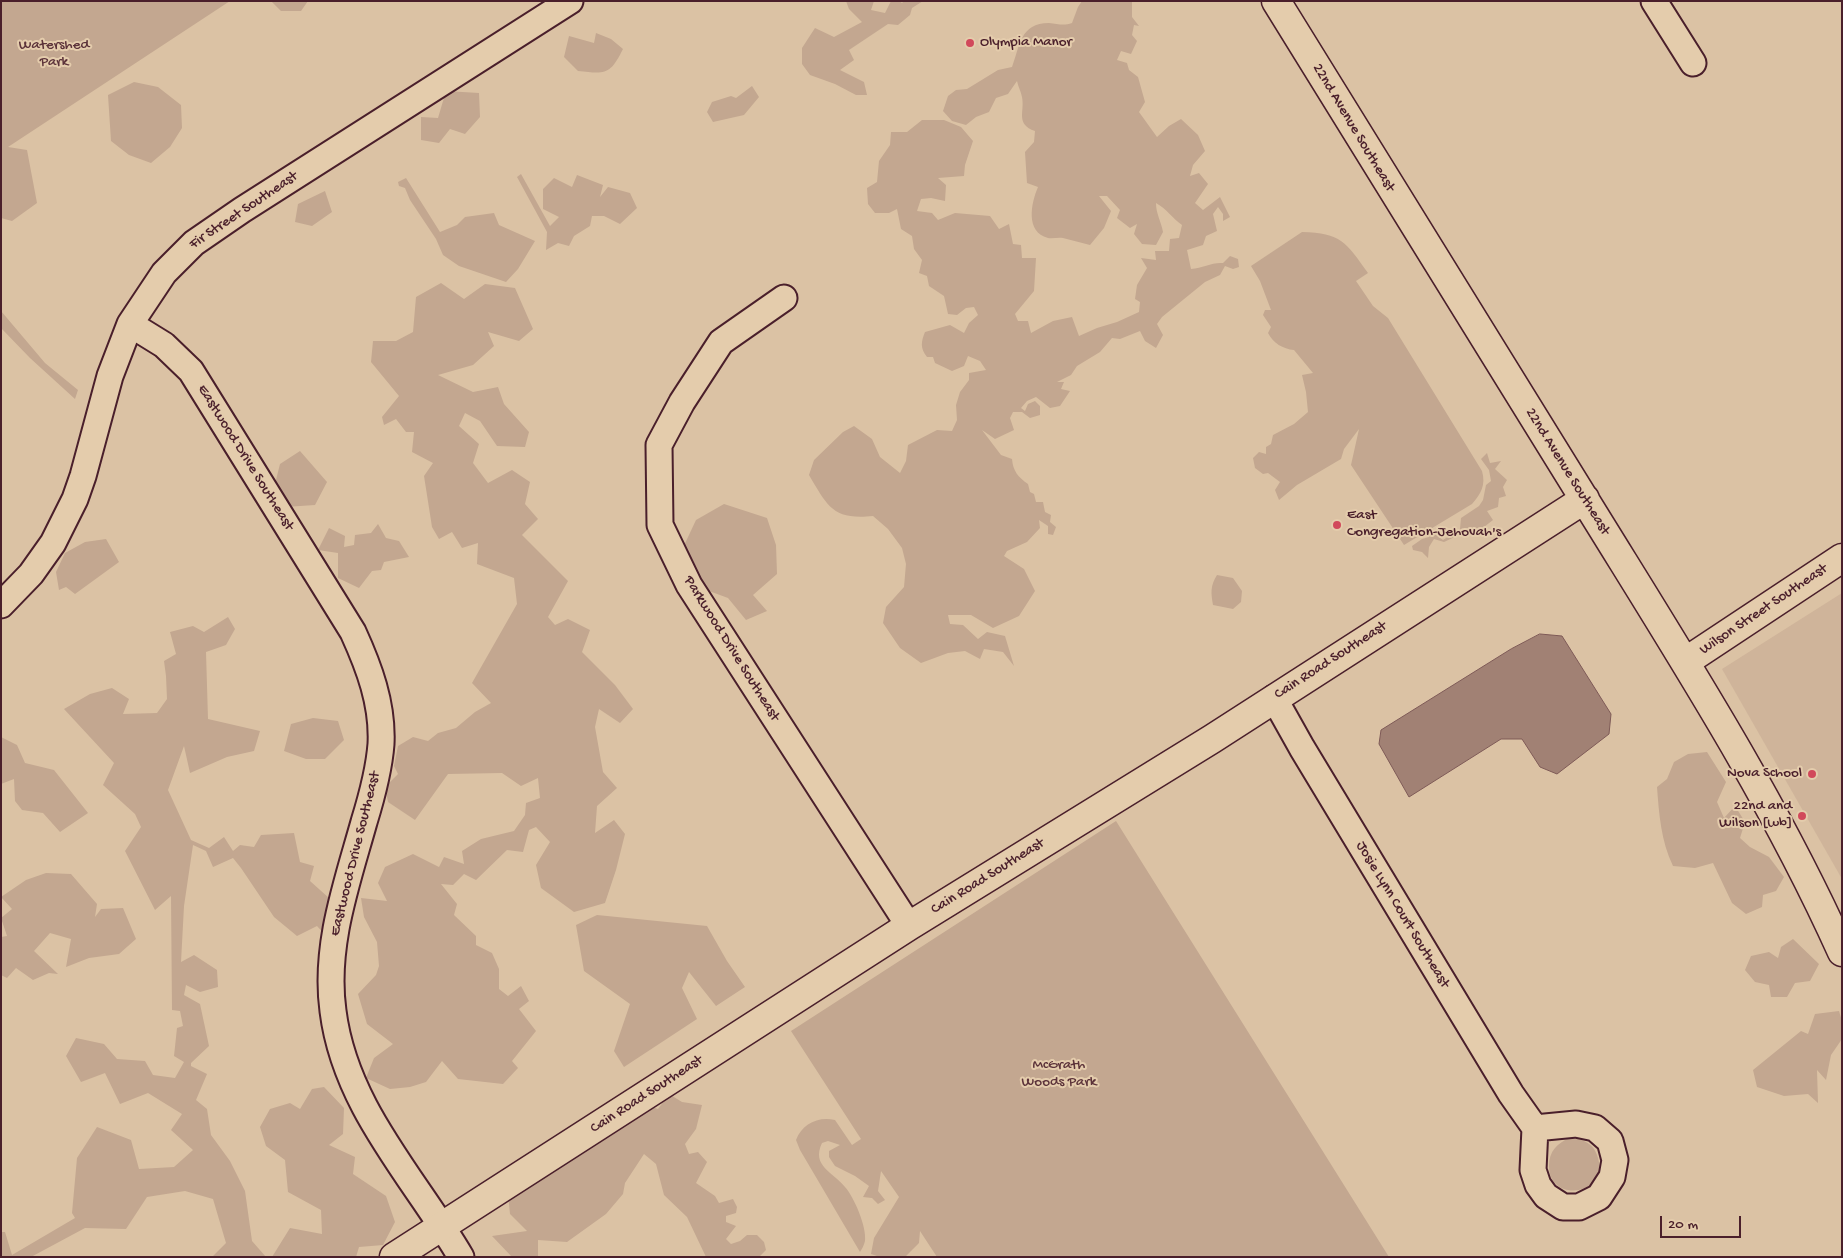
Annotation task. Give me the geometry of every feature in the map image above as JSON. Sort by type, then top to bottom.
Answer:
[{"type":"street","name":"Fir Street Southeast","points":[[1,604],[10,598],[31,574],[53,543],[75,499],[84,476],[110,376],[130,324],[164,272],[194,243],[264,195],[570,1]]},
{"type":"street","name":"22nd Avenue Southeast","points":[[1276,1],[1685,662],[1782,828],[1813,888],[1842,952]]},
{"type":"street","points":[[1654,1],[1693,63]]},
{"type":"street","name":"Parkwood Drive Southeast","points":[[784,298],[721,342],[682,402],[659,445],[660,525],[688,585],[909,926]]},
{"type":"street","name":"Eastwood Drive Southeast","points":[[130,324],[164,345],[192,371],[353,632],[370,668],[379,705],[381,743],[376,781],[339,910],[331,961],[332,1010],[342,1056],[359,1099],[381,1137],[443,1226],[461,1257]]},
{"type":"street","name":"Cain Road Southeast","points":[[394,1257],[909,926],[1274,698],[1585,499]]},
{"type":"street","name":"Wilson Street Southeast","points":[[1685,662],[1842,558]]},
{"type":"street","name":"Josie Lynn Court Southeast","points":[[1274,698],[1302,748],[1511,1094],[1535,1128]]},
{"type":"shaded area","name":"Nova School","points":[[1842,593],[1842,879],[1722,669]]},
{"type":"shaded area","points":[[1540,634],[1562,636],[1611,714],[1609,734],[1557,774],[1540,767],[1522,739],[1501,739],[1409,797],[1379,744],[1381,730],[1511,649]]},
{"type":"green space","name":"Watershed Park","points":[[1,1],[230,1],[8,147],[27,150],[37,203],[12,221],[1,218]]},
{"type":"green space","points":[[271,1],[308,1],[301,11],[281,11]]},
{"type":"green space","points":[[846,1],[874,1],[871,10],[885,13],[891,1],[902,3],[904,1],[923,1],[912,8],[910,15],[898,25],[888,24],[849,50],[854,60],[840,70],[864,82],[867,95],[856,95],[835,84],[810,75],[802,64],[802,48],[815,28],[834,37],[862,22],[849,9]]},
{"type":"green space","points":[[1082,1],[1132,2],[1132,17],[1139,26],[1134,25],[1132,35],[1137,41],[1131,54],[1121,51],[1117,60],[1127,63],[1129,70],[1138,77],[1145,102],[1139,112],[1157,137],[1169,126],[1181,119],[1198,135],[1205,151],[1193,165],[1190,176],[1199,173],[1208,184],[1195,203],[1203,210],[1220,197],[1230,217],[1223,221],[1223,214],[1218,207],[1213,214],[1217,231],[1206,236],[1203,245],[1187,250],[1191,269],[1223,263],[1230,256],[1238,259],[1239,267],[1233,269],[1225,266],[1220,275],[1205,282],[1162,317],[1157,324],[1163,335],[1156,348],[1145,341],[1140,331],[1120,339],[1112,338],[1100,352],[1077,366],[1071,375],[1057,382],[1064,382],[1061,389],[1070,391],[1060,406],[1050,408],[1036,397],[1027,401],[1021,408],[1025,411],[1028,404],[1035,401],[1040,406],[1040,415],[1030,418],[1022,412],[1013,412],[1010,418],[1014,430],[995,439],[982,430],[1001,455],[1012,459],[1017,473],[1028,484],[1036,502],[1043,502],[1045,512],[1051,515],[1050,522],[1056,527],[1053,535],[1048,534],[1048,526],[1039,520],[1040,528],[1027,542],[1007,551],[1004,556],[1024,569],[1035,591],[1019,616],[993,628],[971,615],[948,615],[950,624],[963,625],[978,639],[987,632],[1005,636],[1014,666],[1003,652],[984,649],[980,659],[965,651],[948,653],[921,663],[900,648],[883,623],[886,607],[904,587],[906,564],[902,548],[888,529],[873,516],[849,516],[833,509],[821,495],[809,475],[814,460],[843,432],[854,426],[872,439],[880,457],[900,473],[906,461],[908,445],[937,430],[952,431],[957,420],[956,405],[960,392],[969,380],[969,373],[986,370],[980,361],[968,356],[964,366],[952,371],[935,363],[933,357],[927,357],[923,351],[922,345],[925,332],[950,325],[964,333],[969,323],[978,315],[974,307],[966,308],[957,315],[948,314],[944,296],[929,286],[927,276],[919,273],[922,260],[914,249],[912,236],[901,229],[897,209],[889,213],[875,213],[868,204],[867,188],[877,182],[879,161],[890,145],[891,132],[907,132],[922,120],[944,120],[961,127],[973,141],[965,165],[964,176],[938,178],[946,185],[945,201],[931,198],[921,199],[917,211],[932,213],[938,220],[955,213],[990,216],[999,229],[1009,224],[1013,244],[1021,245],[1022,258],[1036,258],[1034,291],[1015,314],[1018,321],[1028,321],[1031,333],[1053,321],[1072,317],[1079,336],[1139,312],[1140,302],[1135,299],[1137,285],[1147,268],[1141,258],[1156,260],[1155,251],[1169,251],[1170,239],[1179,238],[1182,225],[1156,203],[1163,232],[1156,245],[1142,244],[1134,234],[1137,224],[1130,228],[1117,218],[1120,210],[1107,196],[1099,196],[1111,211],[1104,228],[1090,245],[1063,238],[1048,238],[1041,235],[1036,230],[1032,216],[1033,201],[1038,187],[1027,183],[1025,152],[1034,142],[1035,131],[1025,125],[1023,121],[1023,102],[1017,81],[1008,94],[996,98],[989,112],[976,117],[966,125],[952,121],[943,111],[948,96],[956,90],[967,89],[998,70],[1012,67],[1023,37],[1032,27],[1049,23],[1064,25],[1072,23]]},
{"type":"green space","points":[[596,33],[611,39],[623,49],[614,64],[606,71],[578,71],[564,57],[569,36],[594,43]]},
{"type":"green space","points":[[134,82],[158,87],[181,105],[182,128],[170,147],[151,163],[129,155],[111,141],[108,95]]},
{"type":"green space","points":[[752,86],[759,97],[744,115],[713,122],[707,112],[712,102],[731,96],[736,98]]},
{"type":"green space","points":[[446,91],[479,93],[480,117],[465,134],[450,129],[439,143],[421,140],[421,117],[438,118]]},
{"type":"green space","points":[[521,174],[550,226],[559,217],[543,209],[543,189],[554,178],[572,187],[577,175],[603,185],[600,197],[608,187],[630,193],[637,208],[620,224],[604,216],[592,216],[590,226],[574,236],[569,246],[558,243],[546,250],[547,232],[517,177]]},
{"type":"green space","points":[[406,178],[440,232],[457,225],[465,217],[494,213],[499,225],[535,241],[518,269],[506,282],[459,266],[443,255],[436,239],[410,200],[405,188],[399,186],[398,182]]},
{"type":"green space","points":[[325,191],[332,212],[312,226],[295,222],[298,204]]},
{"type":"green space","points":[[1302,232],[1326,234],[1334,237],[1354,254],[1368,273],[1356,281],[1373,306],[1388,318],[1482,471],[1482,489],[1472,504],[1404,545],[1351,465],[1359,429],[1344,449],[1341,459],[1297,485],[1279,500],[1275,490],[1280,482],[1268,473],[1263,474],[1255,468],[1253,458],[1259,452],[1266,454],[1266,447],[1271,444],[1273,435],[1294,424],[1308,412],[1302,375],[1313,373],[1294,350],[1279,345],[1268,333],[1271,327],[1263,315],[1265,310],[1271,310],[1260,281],[1251,266]]},
{"type":"green space","points":[[441,283],[464,299],[485,284],[515,288],[533,329],[519,341],[488,332],[494,346],[473,365],[438,375],[473,392],[498,387],[504,404],[529,432],[525,447],[497,446],[480,421],[465,413],[459,426],[479,444],[473,463],[488,483],[512,470],[530,482],[525,504],[538,519],[522,535],[568,581],[548,617],[555,625],[568,619],[590,630],[582,652],[615,685],[633,709],[620,723],[599,709],[595,727],[603,772],[617,788],[597,806],[595,833],[614,820],[625,834],[605,903],[574,912],[541,888],[536,865],[550,842],[536,827],[529,830],[523,852],[507,850],[476,880],[464,874],[453,885],[441,884],[457,904],[454,915],[476,936],[476,945],[492,953],[499,969],[499,989],[508,996],[521,986],[529,1001],[519,1009],[536,1031],[512,1061],[518,1068],[503,1084],[458,1079],[442,1061],[426,1082],[410,1087],[390,1089],[366,1078],[374,1058],[393,1044],[367,1024],[358,994],[376,975],[379,966],[377,942],[364,917],[361,898],[387,901],[378,883],[385,867],[413,854],[439,867],[444,857],[464,864],[462,851],[481,839],[514,831],[525,815],[526,803],[540,798],[538,778],[521,786],[502,773],[448,774],[415,820],[388,802],[385,787],[398,774],[394,766],[398,746],[413,737],[428,741],[438,733],[456,728],[475,712],[491,703],[472,683],[517,604],[514,578],[477,564],[478,543],[462,548],[452,532],[439,539],[432,527],[424,476],[433,463],[412,452],[414,432],[406,432],[396,419],[384,425],[382,417],[399,396],[371,362],[373,341],[396,341],[413,332],[416,297]]},
{"type":"green space","points":[[1,311],[45,363],[78,390],[75,399],[30,358],[1,328]]},
{"type":"green space","points":[[300,451],[327,482],[315,505],[285,507],[274,488],[280,464]]},
{"type":"green space","points":[[1487,453],[1490,463],[1501,461],[1495,469],[1507,480],[1503,487],[1506,496],[1499,498],[1498,507],[1487,511],[1493,520],[1475,534],[1461,534],[1444,542],[1434,539],[1429,547],[1428,558],[1422,552],[1413,550],[1412,546],[1422,539],[1429,537],[1431,531],[1443,540],[1460,529],[1461,518],[1479,506],[1483,500],[1486,485],[1491,481],[1489,470],[1481,459]]},
{"type":"green space","points":[[724,504],[767,518],[776,545],[777,574],[753,595],[767,611],[746,620],[728,598],[701,588],[681,552],[696,520]]},
{"type":"green space","points":[[378,524],[386,538],[399,541],[409,557],[384,562],[381,570],[372,571],[359,588],[338,578],[338,553],[318,550],[329,528],[345,536],[344,547],[354,545],[355,535],[371,533]]},
{"type":"green space","points":[[106,539],[119,562],[75,594],[66,587],[59,590],[56,572],[65,553],[85,542]]},
{"type":"green space","points":[[1217,575],[1233,578],[1242,591],[1241,602],[1233,609],[1213,605],[1212,590]]},
{"type":"green space","points":[[228,617],[235,629],[226,645],[206,652],[208,719],[260,731],[254,751],[227,757],[190,773],[184,746],[168,790],[191,840],[209,848],[224,837],[233,851],[240,845],[254,847],[261,835],[294,833],[300,862],[314,866],[310,881],[329,898],[341,928],[328,938],[317,926],[297,936],[274,917],[233,858],[213,867],[206,851],[193,845],[184,906],[181,962],[194,955],[217,970],[218,987],[200,992],[186,985],[184,995],[200,1004],[209,1046],[191,1063],[191,1066],[207,1074],[196,1100],[207,1109],[211,1135],[230,1161],[245,1191],[252,1241],[266,1257],[212,1257],[226,1243],[213,1199],[185,1191],[147,1197],[126,1229],[85,1228],[31,1257],[1,1257],[1,1232],[5,1232],[12,1255],[75,1218],[72,1213],[77,1158],[97,1127],[131,1140],[139,1169],[174,1167],[193,1150],[171,1130],[182,1114],[148,1093],[120,1104],[105,1073],[81,1082],[66,1056],[76,1038],[104,1044],[117,1059],[145,1061],[153,1075],[175,1078],[184,1062],[174,1056],[177,1028],[183,1026],[180,1011],[172,1010],[171,896],[155,910],[125,851],[141,827],[135,814],[103,785],[114,763],[64,709],[90,694],[112,688],[129,699],[123,714],[157,713],[167,699],[164,661],[176,654],[170,632],[193,626],[204,632]]},
{"type":"green space","points":[[313,718],[338,721],[344,740],[325,759],[306,759],[284,751],[291,724]]},
{"type":"green space","points":[[1,737],[17,745],[25,763],[54,770],[88,813],[60,832],[43,813],[22,810],[15,801],[14,779],[1,784]]},
{"type":"green space","points":[[1707,752],[1726,782],[1717,802],[1724,818],[1735,806],[1745,822],[1740,838],[1750,847],[1769,857],[1784,877],[1776,891],[1763,895],[1762,907],[1746,914],[1732,903],[1713,863],[1695,868],[1673,866],[1663,837],[1657,787],[1667,779],[1674,762],[1688,754]]},
{"type":"green space","name":"McGrath Woods Park","points":[[1116,821],[1389,1257],[937,1257],[920,1231],[919,1243],[906,1256],[880,1257],[871,1254],[874,1238],[899,1197],[881,1171],[878,1191],[885,1200],[878,1204],[872,1198],[863,1197],[869,1186],[855,1176],[835,1166],[829,1157],[829,1151],[840,1145],[828,1141],[822,1143],[819,1157],[825,1168],[849,1192],[856,1205],[865,1235],[865,1242],[860,1252],[796,1140],[802,1130],[811,1122],[823,1119],[835,1120],[852,1145],[861,1139],[791,1031]]},
{"type":"green space","points":[[46,873],[71,874],[97,904],[95,917],[101,909],[123,908],[136,939],[119,954],[89,958],[66,967],[71,939],[50,933],[34,951],[58,974],[49,973],[33,980],[16,968],[7,978],[1,975],[1,937],[7,936],[1,918],[12,909],[1,897],[26,880]]},
{"type":"green space","points":[[597,915],[707,926],[727,961],[745,987],[716,1006],[689,972],[682,988],[697,1019],[624,1067],[614,1051],[630,1004],[584,971],[576,925]]},
{"type":"green space","points":[[1793,939],[1819,964],[1810,981],[1795,983],[1787,997],[1771,997],[1769,985],[1755,982],[1745,970],[1751,956],[1769,952],[1778,958],[1781,947]]},
{"type":"green space","points":[[1839,1011],[1842,1021],[1842,1039],[1831,1055],[1826,1080],[1817,1070],[1818,1103],[1808,1094],[1784,1096],[1757,1087],[1753,1070],[1801,1031],[1808,1034],[1815,1014]]},
{"type":"green space","points":[[324,1087],[344,1108],[343,1134],[329,1145],[355,1157],[353,1174],[386,1196],[395,1222],[383,1245],[359,1247],[356,1257],[272,1257],[290,1228],[322,1234],[321,1210],[288,1192],[285,1160],[266,1146],[260,1127],[270,1109],[290,1103],[300,1109],[312,1089]]},
{"type":"green space","points":[[669,1094],[682,1102],[702,1105],[696,1129],[685,1144],[689,1154],[698,1152],[707,1162],[696,1183],[715,1196],[719,1203],[733,1199],[737,1207],[736,1213],[726,1216],[726,1222],[736,1226],[726,1239],[731,1244],[740,1241],[747,1235],[757,1235],[764,1242],[766,1250],[759,1257],[706,1257],[687,1217],[664,1195],[656,1164],[644,1154],[625,1183],[623,1194],[606,1214],[567,1242],[538,1240],[538,1256],[512,1257],[492,1236],[527,1231],[510,1214],[506,1175],[631,1100],[658,1109]]},
{"type":"green space","points":[[1570,1137],[1588,1143],[1594,1149],[1598,1158],[1599,1171],[1595,1180],[1587,1187],[1578,1190],[1567,1190],[1558,1186],[1552,1178],[1549,1166],[1552,1152],[1561,1142]]},
{"type":"place","name":"Olympia Manor","points":[[970,43]]},
{"type":"place","name":"East Congregation-Jehovah's","points":[[1337,525]]},
{"type":"place","name":"Nova School","points":[[1812,774]]},
{"type":"place","name":"22nd and Wilson [wb]","points":[[1802,816]]}]
